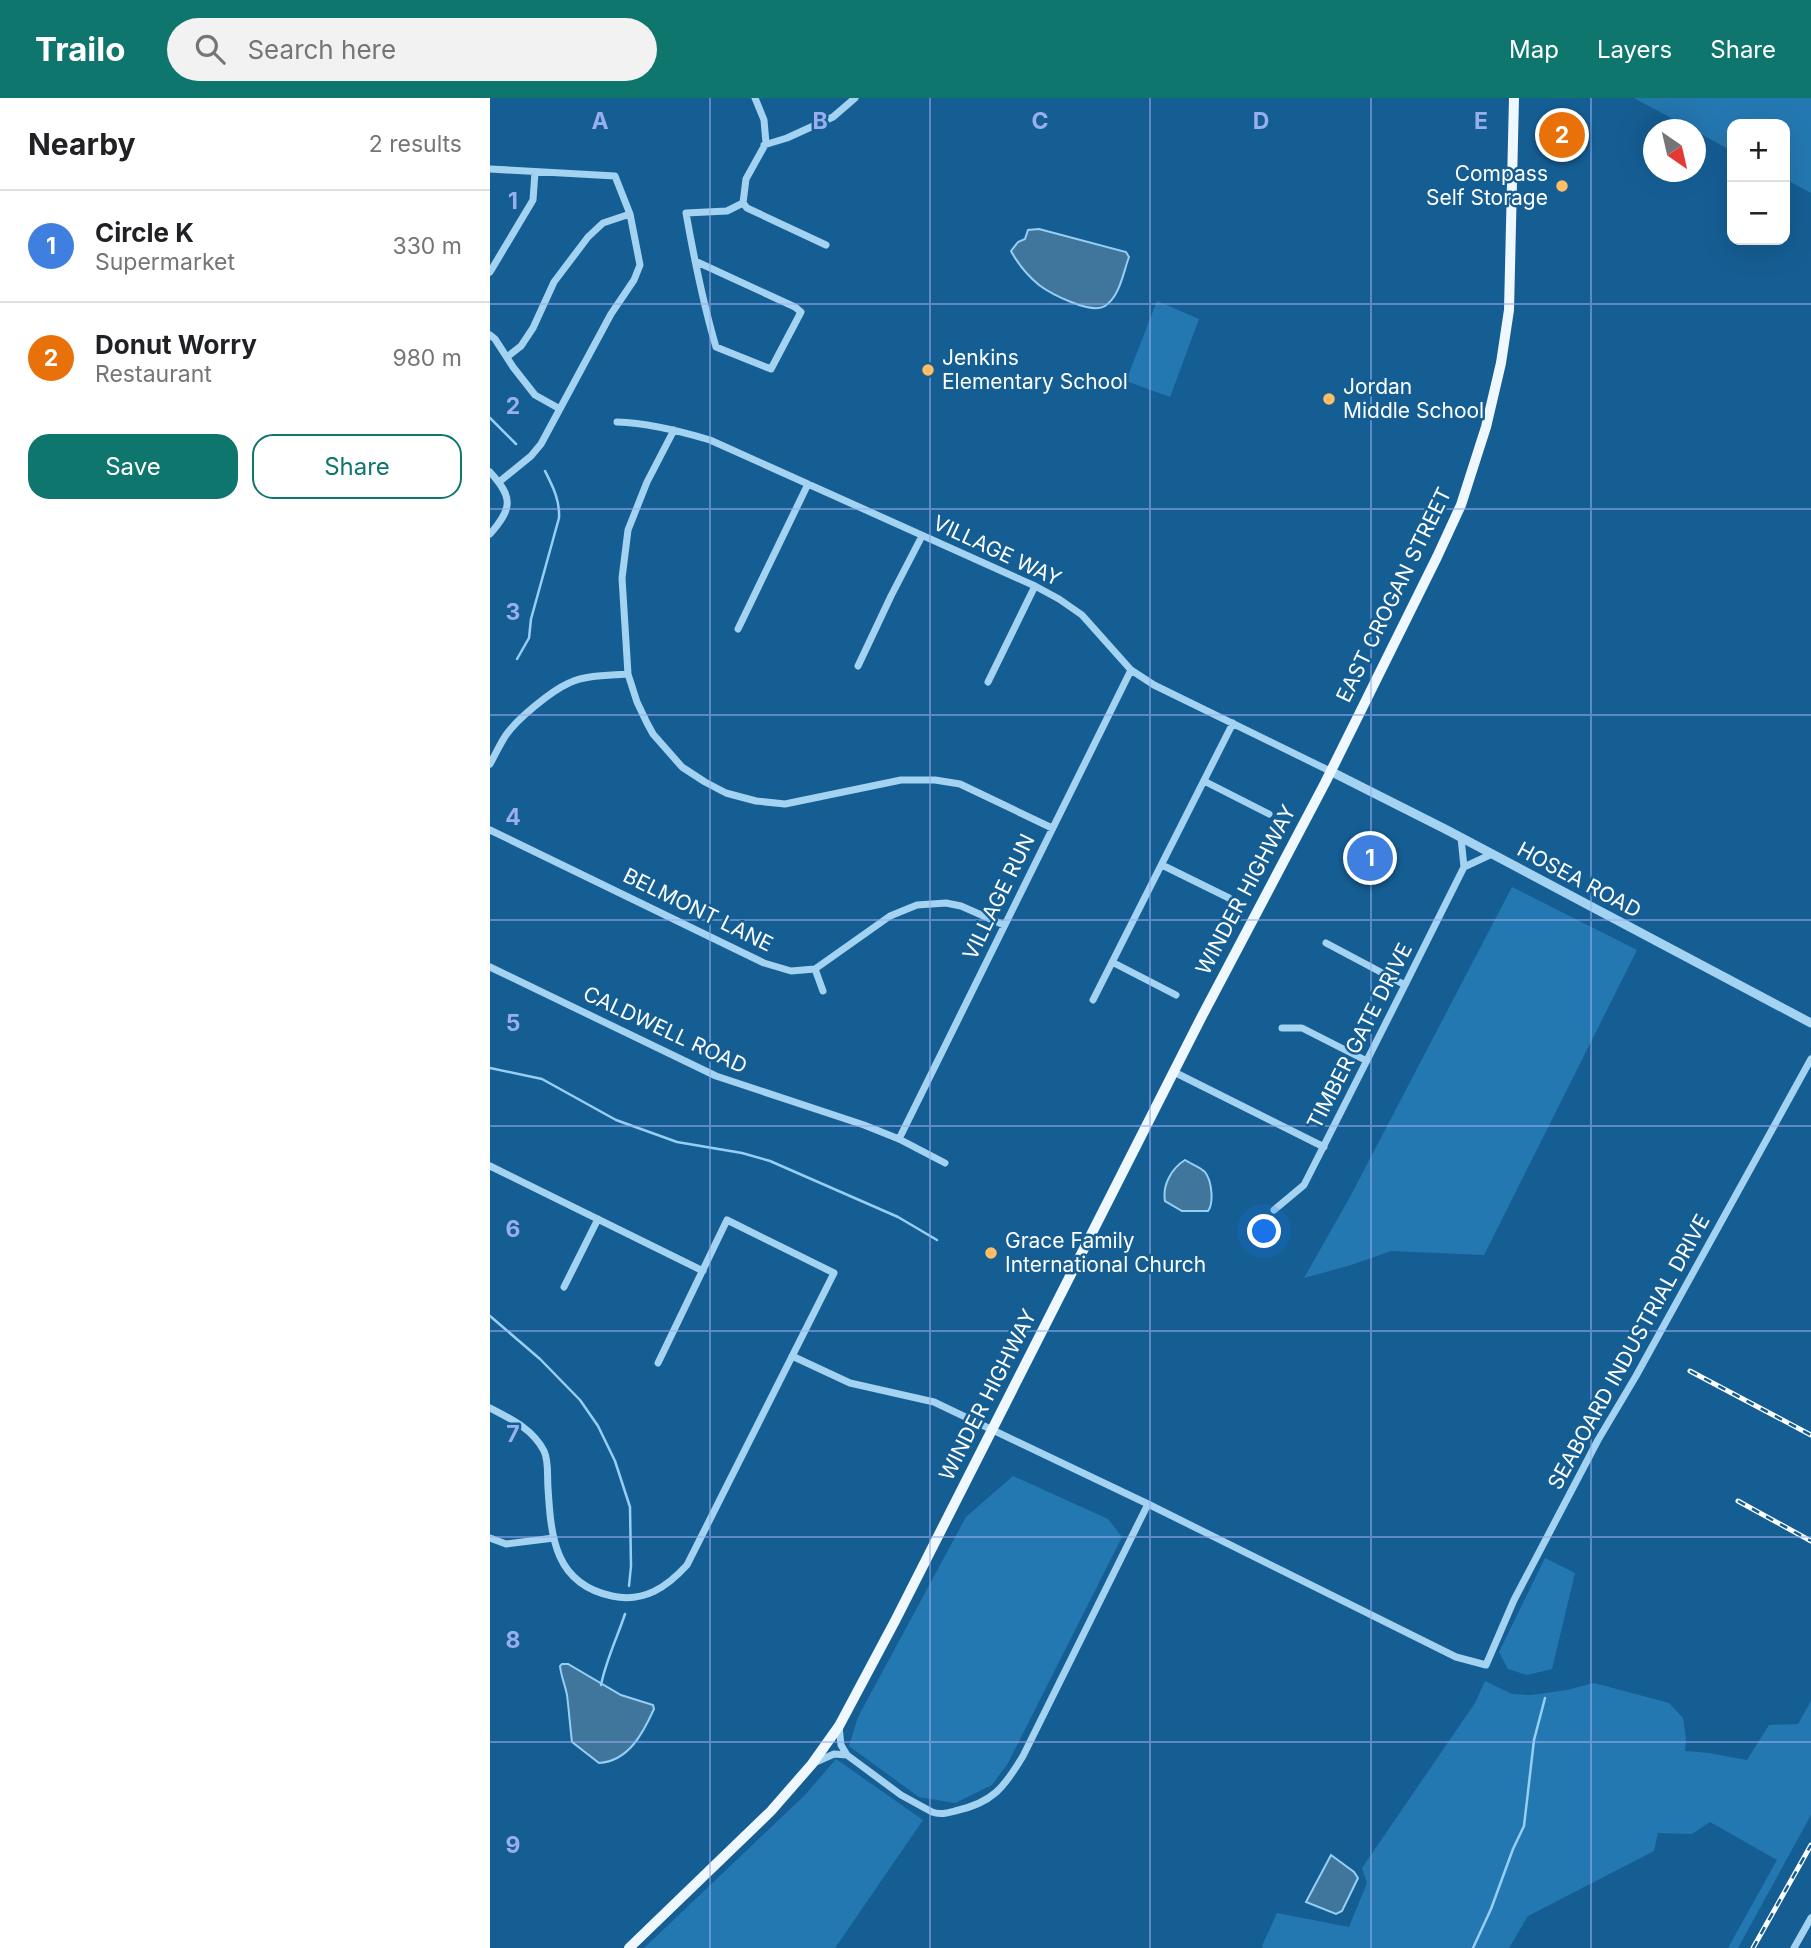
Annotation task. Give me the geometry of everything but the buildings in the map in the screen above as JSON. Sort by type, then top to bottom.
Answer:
[{"type":"main road","name":"EAST CROGAN STREET","points":[[1330,771],[1461,505],[1486,427],[1501,363],[1509,310],[1514,98]]},
{"type":"main road","name":"WINDER HIGHWAY","points":[[628,1948],[764,1818],[795,1785],[839,1726],[1330,771]]},
{"type":"street","points":[[755,98],[764,121],[766,143],[746,178],[743,203],[747,208],[826,245]]},
{"type":"street","points":[[764,145],[787,138],[833,117],[855,98]]},
{"type":"street","points":[[490,169],[615,176],[630,214],[640,265],[635,280],[611,314],[541,444],[531,456],[499,482]]},
{"type":"street","points":[[490,272],[533,200],[535,172]]},
{"type":"street","points":[[695,261],[795,307],[800,312],[771,369],[716,346],[695,261],[686,213],[727,211],[743,203]]},
{"type":"street","points":[[506,357],[521,346],[533,328],[554,282],[588,237],[603,223],[630,214]]},
{"type":"street","points":[[490,335],[535,395],[560,409]]},
{"type":"street","name":"VILLAGE WAY","points":[[617,422],[644,424],[710,440],[1035,586],[1082,615],[1131,670],[1154,685],[1330,771]]},
{"type":"street","points":[[674,430],[647,482],[628,530],[622,578],[628,674],[647,723],[682,767],[726,793],[756,802],[785,804],[901,780],[935,780],[960,784],[1052,828]]},
{"type":"street","points":[[490,472],[504,487],[508,505],[503,520],[490,534]]},
{"type":"street","points":[[738,629],[808,484]]},
{"type":"street","points":[[858,666],[922,536]]},
{"type":"street","points":[[988,682],[1035,586]]},
{"type":"street","name":"VILLAGE RUN","points":[[899,1139],[1131,670]]},
{"type":"street","points":[[490,764],[505,735],[518,721],[569,682],[604,675],[628,674]]},
{"type":"street","points":[[1093,999],[1233,723]]},
{"type":"street","name":"HOSEA ROAD","points":[[1330,771],[1811,1023]]},
{"type":"street","points":[[1204,781],[1269,814]]},
{"type":"street","name":"BELMONT LANE","points":[[490,830],[764,963],[791,971],[815,970]]},
{"type":"street","points":[[1461,838],[1464,867],[1492,854]]},
{"type":"street","points":[[1162,864],[1229,898]]},
{"type":"street","name":"TIMBER GATE DRIVE","points":[[1274,1210],[1304,1185],[1464,867]]},
{"type":"street","points":[[823,991],[815,970],[890,916],[917,905],[946,903],[961,906],[1004,925]]},
{"type":"street","points":[[1326,943],[1405,985]]},
{"type":"street","points":[[1112,962],[1176,995]]},
{"type":"street","name":"CALDWELL ROAD","points":[[490,967],[716,1076],[864,1125],[899,1139],[944,1163]]},
{"type":"street","points":[[1282,1028],[1302,1028],[1367,1061]]},
{"type":"street","name":"SEABOARD INDUSTRIAL DRIVE","points":[[1149,1504],[1456,1657],[1486,1665],[1514,1600],[1598,1440],[1811,1059]]},
{"type":"street","points":[[1174,1072],[1324,1147]]},
{"type":"street","points":[[490,1166],[703,1271]]},
{"type":"street","points":[[564,1287],[598,1219]]},
{"type":"street","points":[[490,1408],[536,1437],[546,1454],[550,1524],[558,1554],[575,1580],[600,1594],[625,1599],[648,1595],[672,1582],[687,1565],[834,1273],[727,1220],[658,1363]]},
{"type":"street","points":[[792,1356],[850,1384],[934,1402],[1149,1504],[1023,1756],[1000,1790],[989,1799],[938,1814],[901,1794],[847,1755],[839,1739],[839,1726]]},
{"type":"street","points":[[490,1538],[506,1544],[554,1538]]},
{"type":"street","points":[[812,1764],[828,1755],[847,1755]]},
{"type":"street","points":[[1794,1948],[1811,1918]]},
{"type":"shaded area","points":[[1634,98],[1811,98],[1811,193],[1790,182],[1790,119],[1727,119],[1727,148],[1706,137],[1706,119],[1673,119]]},
{"type":"shaded area","points":[[1039,229],[1126,252],[1129,257],[1123,277],[1110,302],[1099,308],[1082,306],[1053,293],[1031,277],[1011,251],[1018,242],[1025,239],[1028,230]]},
{"type":"shaded area","points":[[1157,301],[1199,319],[1170,397],[1126,381]]},
{"type":"shaded area","points":[[1512,887],[1637,950],[1484,1255],[1391,1251],[1304,1278],[1350,1197]]},
{"type":"shaded area","points":[[1185,1160],[1203,1170],[1207,1176],[1212,1198],[1208,1211],[1182,1211],[1165,1201],[1169,1178]]},
{"type":"shaded area","points":[[1013,1476],[1108,1519],[1122,1537],[1008,1763],[992,1785],[955,1803],[919,1797],[849,1746],[858,1717],[966,1517]]},
{"type":"shaded area","points":[[1545,1558],[1575,1573],[1552,1669],[1527,1675],[1508,1669],[1499,1652]]},
{"type":"shaded area","points":[[568,1664],[621,1695],[653,1705],[654,1709],[640,1736],[619,1757],[599,1763],[572,1742],[567,1695],[560,1666]]},
{"type":"shaded area","points":[[1485,1681],[1512,1694],[1531,1695],[1594,1683],[1669,1703],[1683,1718],[1685,1751],[1747,1760],[1769,1725],[1798,1724],[1811,1701],[1811,1815],[1738,1948],[1728,1948],[1777,1860],[1710,1822],[1692,1834],[1658,1833],[1654,1851],[1528,1916],[1509,1948],[1263,1948],[1277,1913],[1349,1927],[1367,1883],[1362,1868],[1475,1703]]},
{"type":"shaded area","points":[[836,1759],[923,1820],[835,1948],[644,1948],[805,1795]]},
{"type":"shaded area","points":[[1331,1855],[1358,1878],[1342,1911],[1336,1914],[1306,1902]]},
{"type":"waterway","points":[[490,418],[516,444]]},
{"type":"waterway","points":[[517,659],[529,638],[531,619],[559,518],[557,499],[545,471]]},
{"type":"waterway","points":[[490,1068],[542,1079],[616,1120],[677,1142],[742,1153],[770,1161],[898,1217],[937,1240]]},
{"type":"waterway","points":[[490,1316],[540,1359],[580,1400],[598,1426],[615,1461],[630,1507],[629,1586]]},
{"type":"waterway","points":[[601,1685],[625,1614]]},
{"type":"waterway","points":[[1473,1948],[1524,1826],[1534,1740],[1545,1698]]},
{"type":"railway","points":[[1690,1371],[1811,1435]]},
{"type":"railway","points":[[1738,1501],[1811,1541]]},
{"type":"railway","points":[[1753,1948],[1811,1845]]},
{"type":"place","name":"Donut Worry","points":[[1562,135]]},
{"type":"place","name":"Compass Self Storage","points":[[1562,186]]},
{"type":"place","name":"Jenkins Elementary School","points":[[928,370]]},
{"type":"place","name":"Jordan Middle School","points":[[1329,399]]},
{"type":"place","name":"Circle K","points":[[1370,858]]},
{"type":"place","name":"Grace Family International Church","points":[[991,1253]]}]
